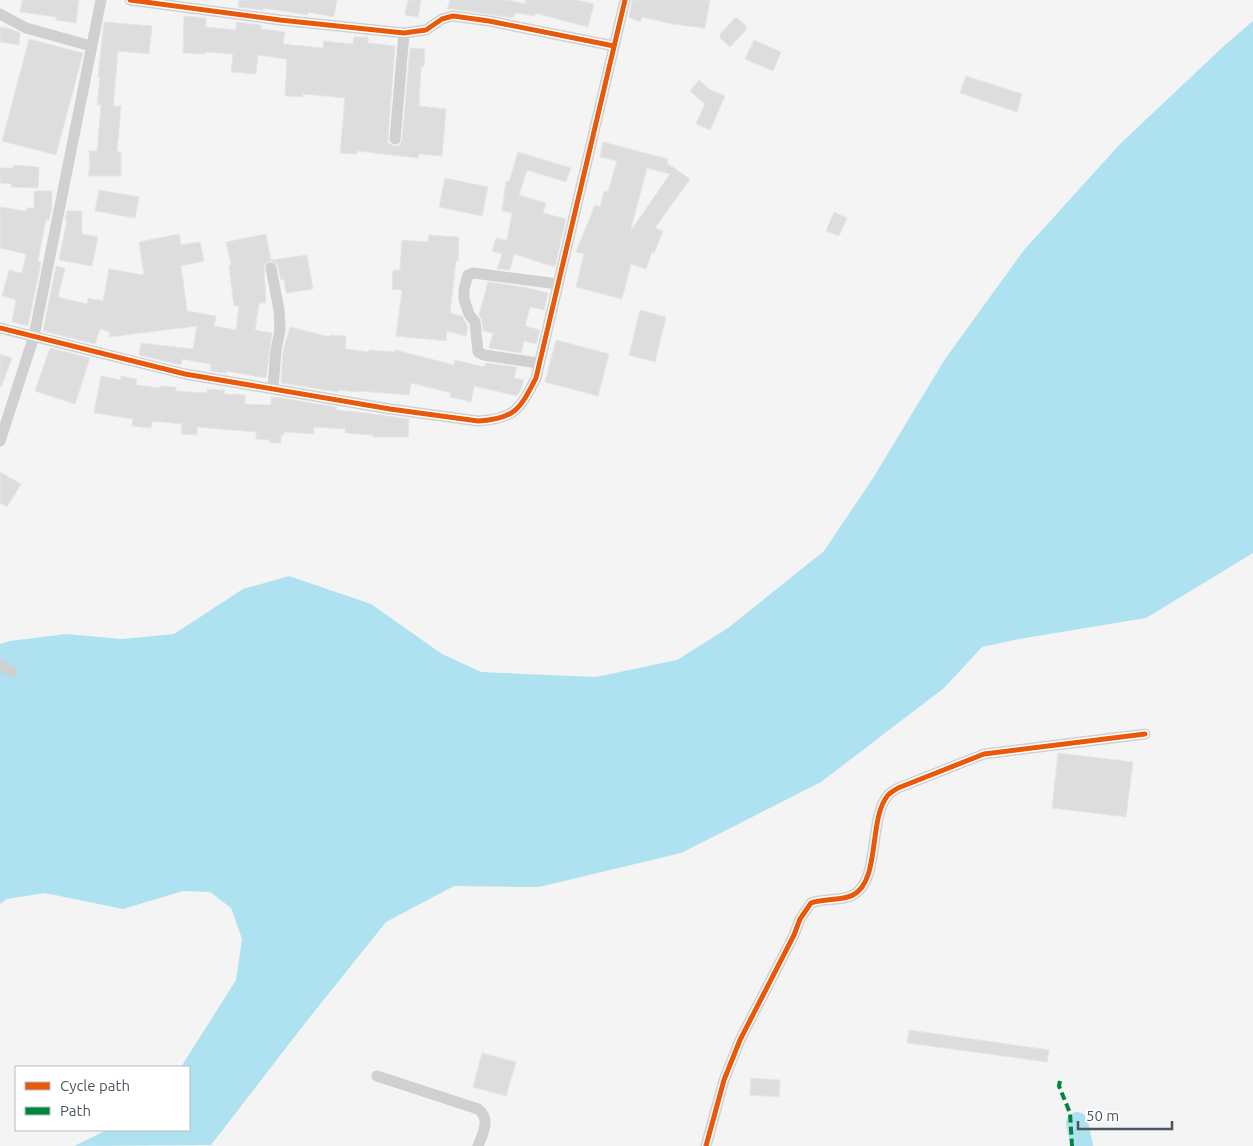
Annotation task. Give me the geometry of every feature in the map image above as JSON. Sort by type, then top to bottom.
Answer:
[{"type":"street","points":[[0,441],[34,336],[101,0]]},
{"type":"street","points":[[130,0],[280,20],[404,33],[426,30],[442,19],[453,16],[489,21],[614,46]]},
{"type":"street","points":[[0,328],[185,374],[390,410],[463,420],[487,420],[506,416],[517,411],[536,378],[625,0]]},
{"type":"street","points":[[0,14],[26,28],[91,46]]},
{"type":"street","points":[[395,138],[404,33]]},
{"type":"street","points":[[271,268],[279,310],[280,330],[276,350],[273,388]]},
{"type":"street","points":[[538,363],[484,355],[478,352],[475,322],[464,299],[464,288],[468,274],[473,273],[558,284]]},
{"type":"street","points":[[0,664],[12,672]]},
{"type":"street","points":[[706,1146],[724,1080],[740,1040],[794,935],[800,919],[811,903],[851,896],[865,884],[879,816],[883,803],[889,794],[898,788],[984,754],[1145,734]]},
{"type":"street","points":[[377,1076],[478,1109],[483,1113],[486,1122],[478,1146]]},
{"type":"water","points":[[1253,21],[1253,553],[1146,618],[982,647],[944,688],[821,782],[681,853],[539,887],[454,886],[386,922],[211,1145],[74,1146],[105,1131],[190,1131],[190,1066],[182,1066],[236,980],[242,939],[231,908],[210,892],[183,891],[123,909],[45,893],[7,899],[0,904],[0,644],[66,634],[122,639],[174,634],[243,589],[289,576],[371,604],[442,654],[481,672],[596,677],[677,660],[728,628],[824,551],[873,478],[945,359],[1024,250],[1121,143]]},
{"type":"building","points":[[22,0],[79,0],[76,23],[56,20],[56,17],[20,12]]},
{"type":"building","points":[[239,0],[337,0],[334,17],[308,12],[308,15],[263,8],[263,10],[238,7]]},
{"type":"building","points":[[408,0],[421,0],[418,17],[405,15]]},
{"type":"building","points":[[450,0],[508,0],[525,4],[525,0],[577,0],[594,4],[588,27],[535,13],[535,16],[515,13],[513,18],[447,9]]},
{"type":"building","points":[[632,0],[710,0],[705,28],[672,24],[642,17],[640,22],[629,17]]},
{"type":"building","points":[[184,16],[206,18],[206,27],[236,30],[236,22],[261,25],[261,29],[285,32],[283,44],[323,48],[324,41],[353,44],[354,37],[368,37],[368,43],[395,46],[388,138],[388,143],[394,146],[399,146],[402,140],[410,48],[425,49],[424,67],[421,67],[419,106],[446,109],[442,156],[419,154],[418,158],[357,151],[357,154],[340,153],[345,98],[303,94],[303,97],[285,96],[287,59],[258,55],[256,74],[231,72],[233,54],[183,53]]},
{"type":"building","points":[[736,17],[746,26],[746,30],[730,47],[720,38],[720,34]]},
{"type":"building","points":[[104,22],[152,26],[149,54],[118,51],[113,106],[121,106],[117,151],[121,152],[121,176],[88,176],[90,164],[89,151],[97,151],[101,105],[97,105],[100,78],[98,77]]},
{"type":"building","points":[[0,27],[20,33],[19,45],[0,42]]},
{"type":"building","points":[[29,39],[83,53],[56,155],[2,141]]},
{"type":"building","points":[[754,40],[781,52],[773,71],[745,59]]},
{"type":"building","points":[[966,76],[1022,94],[1017,112],[960,93]]},
{"type":"building","points":[[699,80],[709,89],[725,96],[710,130],[696,124],[705,104],[690,91]]},
{"type":"building","points":[[603,142],[668,159],[667,163],[690,179],[655,228],[663,231],[646,269],[631,264],[622,299],[576,287],[584,254],[576,252],[595,205],[600,207],[604,191],[608,192],[617,161],[600,157]],"holes":[[[647,168],[670,174],[630,232]]]},
{"type":"building","points":[[518,152],[571,168],[566,182],[527,170],[519,195],[546,203],[543,213],[566,219],[555,267],[514,254],[510,270],[497,269],[502,254],[492,251],[496,238],[507,240],[512,213],[502,211],[506,181],[509,182]]},
{"type":"building","points":[[13,165],[39,167],[38,188],[11,187],[12,184],[0,183],[0,168],[13,168]]},
{"type":"building","points":[[445,178],[488,187],[482,216],[439,207]]},
{"type":"building","points":[[99,190],[139,197],[135,218],[95,211]]},
{"type":"building","points":[[34,191],[52,191],[52,207],[49,220],[46,220],[38,261],[41,262],[28,326],[12,322],[16,300],[2,296],[9,270],[22,273],[26,254],[0,248],[0,207],[26,211],[26,208],[34,208]]},
{"type":"building","points":[[67,211],[82,211],[82,234],[98,237],[92,266],[59,260]]},
{"type":"building","points":[[834,212],[847,218],[839,236],[826,231]]},
{"type":"building","points":[[179,234],[181,245],[200,242],[204,261],[181,266],[187,311],[216,316],[214,326],[236,330],[239,306],[234,306],[229,266],[231,265],[226,242],[266,234],[271,260],[307,255],[313,289],[286,293],[284,279],[281,280],[277,264],[270,261],[264,266],[266,303],[259,303],[255,330],[272,333],[266,378],[226,371],[226,373],[210,371],[211,364],[182,359],[181,365],[139,355],[141,343],[193,349],[197,326],[109,337],[110,332],[100,329],[95,344],[43,331],[56,266],[65,268],[58,297],[87,304],[88,298],[103,301],[109,269],[144,275],[139,242]]},
{"type":"building","points":[[429,235],[459,237],[458,261],[456,261],[450,313],[462,316],[468,327],[466,336],[447,331],[446,341],[396,336],[402,290],[392,289],[393,270],[400,270],[402,240],[428,242]]},
{"type":"building","points":[[488,282],[524,287],[548,293],[544,310],[530,307],[525,326],[540,330],[536,344],[524,341],[521,353],[489,348],[493,333],[483,331],[479,315]]},
{"type":"building","points":[[640,310],[666,317],[655,362],[629,355]]},
{"type":"building","points":[[290,327],[330,337],[330,335],[346,336],[345,349],[369,352],[369,350],[395,352],[395,350],[454,365],[455,360],[484,367],[486,363],[517,367],[514,378],[524,380],[517,396],[474,386],[471,402],[450,397],[451,393],[411,383],[409,395],[338,390],[338,392],[281,383],[283,351]]},
{"type":"building","points":[[556,340],[609,354],[598,396],[545,382]]},
{"type":"building","points":[[50,348],[90,358],[75,404],[35,391]]},
{"type":"building","points":[[0,354],[12,358],[1,387],[0,387]]},
{"type":"building","points":[[101,376],[121,380],[121,376],[137,379],[136,385],[160,388],[160,386],[176,387],[176,391],[207,393],[207,389],[225,390],[224,394],[245,395],[245,404],[271,405],[271,397],[282,398],[336,407],[336,410],[409,419],[408,437],[373,437],[373,435],[345,433],[346,429],[314,427],[314,434],[284,432],[284,435],[281,435],[281,443],[270,443],[270,440],[256,439],[256,432],[197,427],[197,435],[181,434],[182,424],[152,421],[151,428],[132,426],[133,419],[94,413]]},
{"type":"building","points":[[0,472],[21,484],[7,507],[0,503]]},
{"type":"building","points":[[1058,753],[1133,762],[1126,817],[1052,808]]},
{"type":"building","points":[[909,1030],[1049,1050],[1047,1062],[907,1043]]},
{"type":"building","points":[[482,1053],[516,1062],[506,1096],[473,1087]]},
{"type":"building","points":[[751,1078],[780,1080],[779,1097],[750,1095]]},
{"type":"waterway","points":[[1077,1123],[1082,1146]]},
{"type":"marked path","points":[[1060,1081],[1059,1086],[1070,1113],[1072,1146]]},
{"type":"cycle path","points":[[130,0],[280,20],[404,33],[426,30],[442,19],[453,16],[489,21],[614,46]]},
{"type":"cycle path","points":[[0,328],[185,374],[390,409],[478,421],[508,415],[520,405],[536,378],[625,0]]},
{"type":"cycle path","points":[[706,1146],[724,1080],[740,1040],[794,935],[800,919],[811,903],[849,897],[862,887],[871,863],[878,819],[888,795],[898,788],[984,754],[1145,734]]}]
